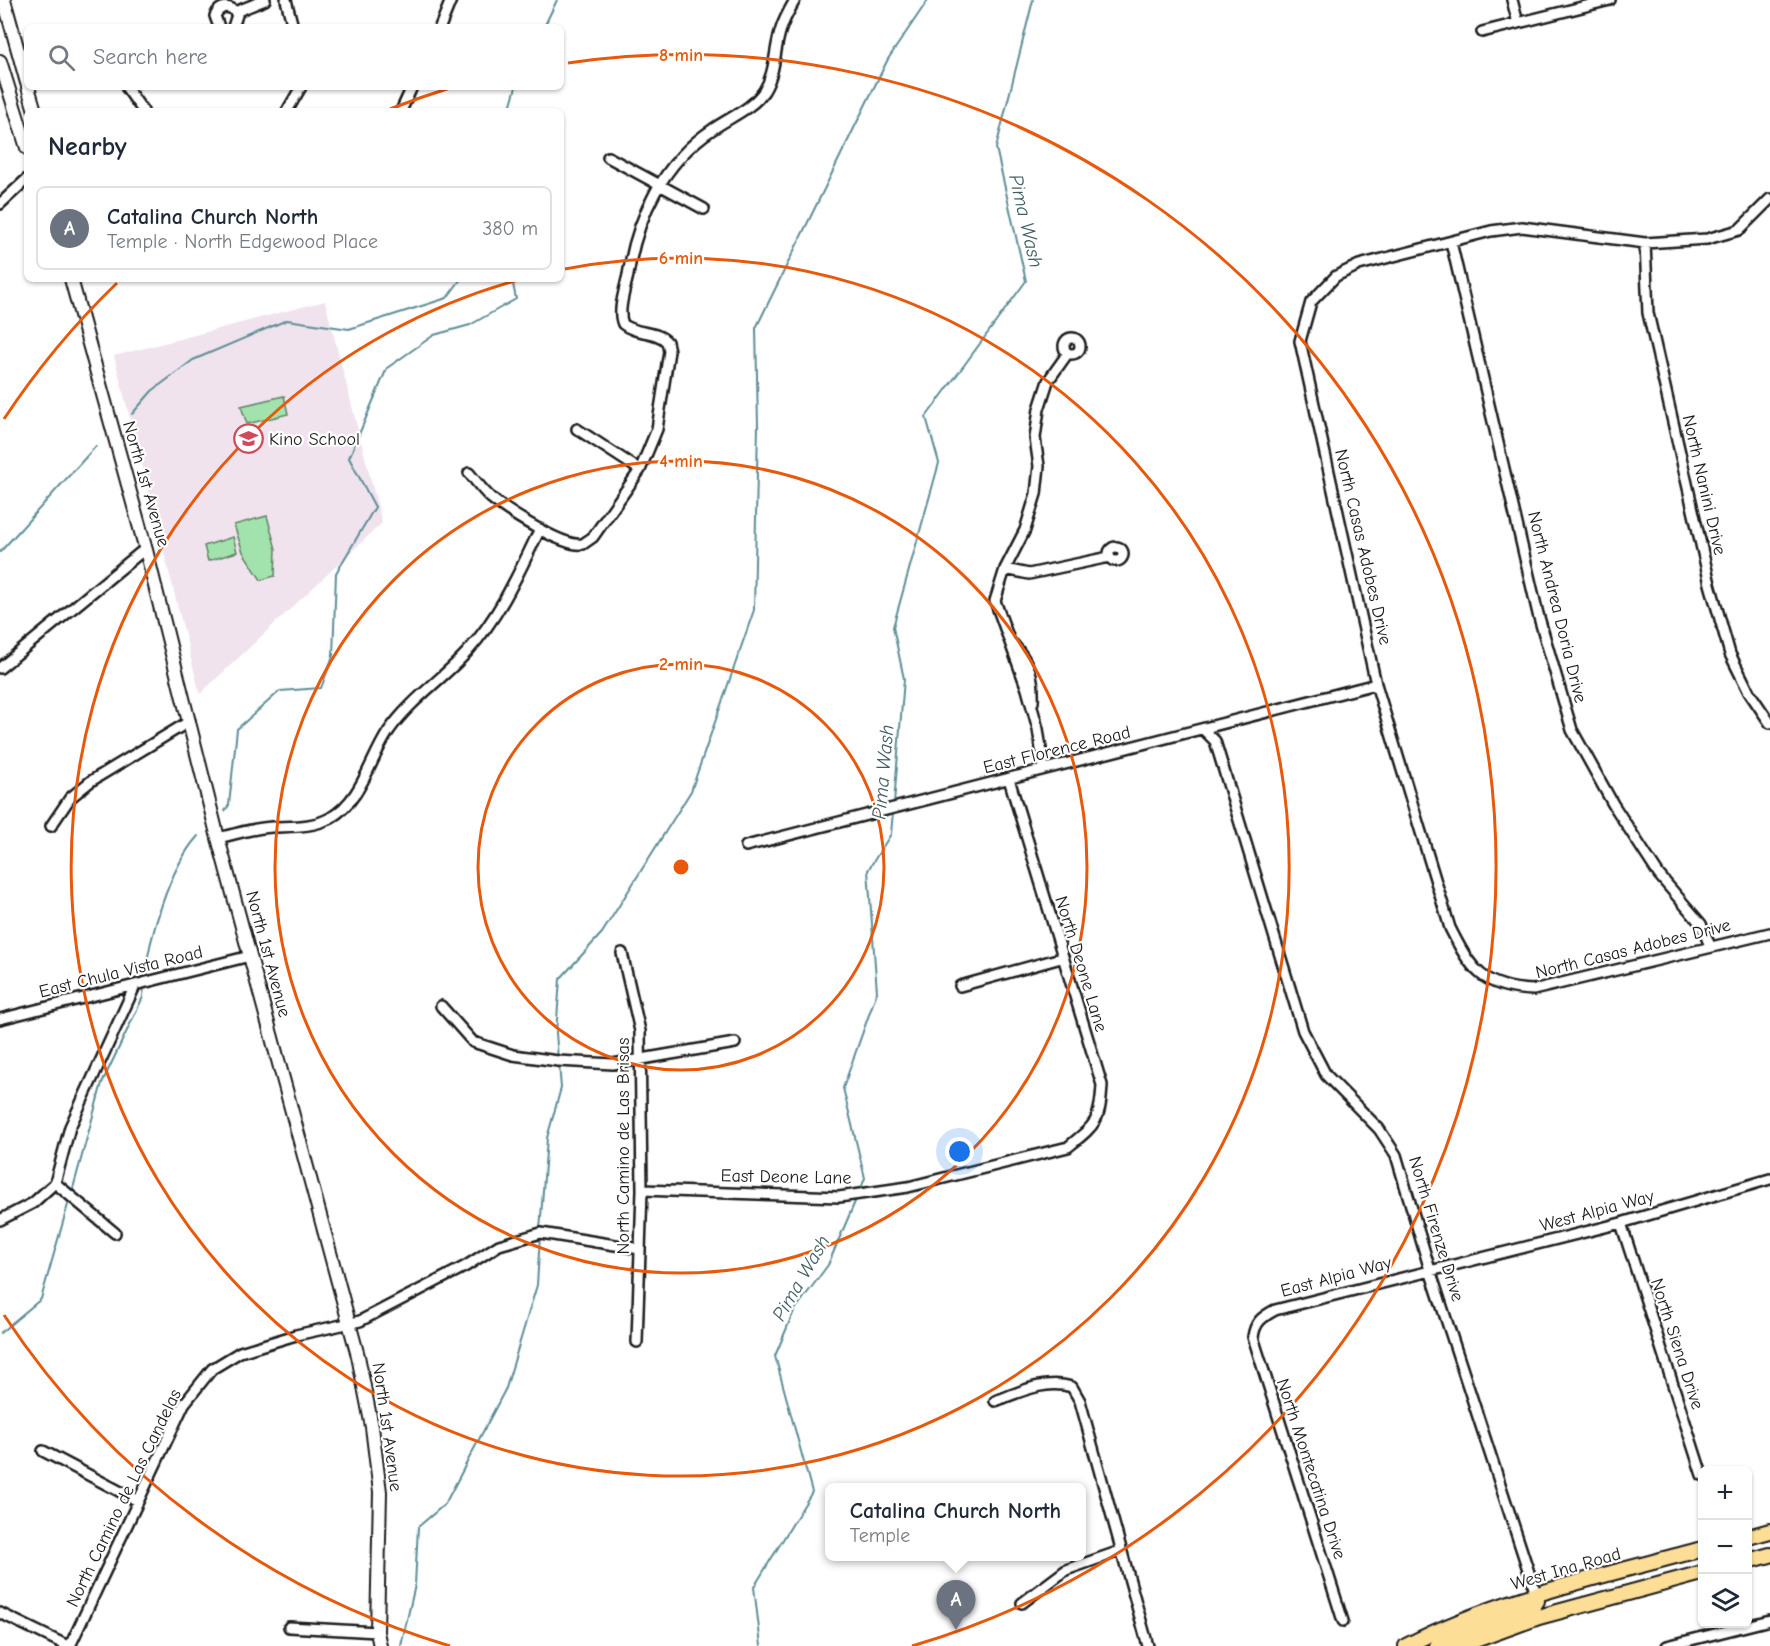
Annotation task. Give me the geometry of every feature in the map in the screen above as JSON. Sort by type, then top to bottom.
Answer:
[{"type":"main road","points":[[4,0],[24,71]]},
{"type":"main road","points":[[0,61],[24,138]]},
{"type":"main road","points":[[29,90],[34,108]]},
{"type":"main road","name":"North 1st Avenue","points":[[71,282],[146,548],[218,838],[349,1325],[372,1427],[380,1492],[377,1632],[380,1646]]},
{"type":"main road","points":[[1752,1536],[1770,1531]]},
{"type":"main road","name":"West Ina Road","points":[[1406,1646],[1441,1628],[1536,1594],[1698,1550]]},
{"type":"main road","points":[[1752,1560],[1770,1555]]},
{"type":"main road","points":[[1459,1646],[1539,1617],[1698,1574]]},
{"type":"main road","points":[[1437,1646],[1485,1624],[1532,1608],[1537,1601],[1536,1594]]},
{"type":"street","points":[[235,12],[265,0]]},
{"type":"street","points":[[286,0],[292,24]]},
{"type":"street","points":[[441,24],[451,0]]},
{"type":"street","points":[[469,473],[490,498],[540,529],[584,548],[640,470],[657,429],[670,341],[621,326],[621,313],[633,245],[658,183],[675,162],[711,129],[750,106],[763,93],[773,69],[781,28],[795,0]]},
{"type":"street","points":[[1512,0],[1518,23]]},
{"type":"street","points":[[1482,32],[1610,0]]},
{"type":"street","points":[[217,24],[214,19],[219,9],[229,7],[238,19],[236,24]]},
{"type":"street","points":[[128,90],[141,108]]},
{"type":"street","points":[[289,108],[299,90]]},
{"type":"street","points":[[402,108],[410,90]]},
{"type":"street","points":[[608,157],[704,210]]},
{"type":"street","points":[[0,204],[24,182]]},
{"type":"street","name":"North Casas Adobes Drive","points":[[1770,199],[1738,230],[1707,239],[1645,243],[1522,227],[1491,231],[1359,266],[1336,276],[1311,302],[1300,341],[1376,684],[1450,928],[1467,961],[1488,982],[1509,989],[1533,990],[1770,933]]},
{"type":"street","name":"North Andrea Doria Drive","points":[[1451,242],[1538,614],[1572,730],[1613,804],[1659,875],[1701,924],[1710,946]]},
{"type":"street","name":"North Nanini Drive","points":[[1645,243],[1648,313],[1710,584],[1731,654],[1749,692],[1770,723]]},
{"type":"street","points":[[1044,769],[1032,708],[1034,688],[1028,662],[1008,637],[995,601],[1005,569],[1025,530],[1036,494],[1039,466],[1035,438],[1039,409],[1048,381],[1068,353]]},
{"type":"street","points":[[577,429],[640,470]]},
{"type":"street","points":[[218,838],[255,829],[318,823],[340,810],[353,798],[379,748],[396,723],[416,699],[456,664],[488,625],[521,573],[540,529]]},
{"type":"street","points":[[0,668],[146,548]]},
{"type":"street","points":[[1005,569],[1029,574],[1109,557]]},
{"type":"street","name":"East Florence Road","points":[[746,846],[1376,684]]},
{"type":"street","points":[[51,826],[70,798],[91,782],[190,721]]},
{"type":"street","name":"North Firenze Drive","points":[[1204,730],[1215,741],[1303,1031],[1326,1075],[1379,1129],[1396,1155],[1536,1594]]},
{"type":"street","name":"North Deone Lane","points":[[1009,779],[1061,958],[1102,1085],[1100,1114],[1089,1129],[1068,1148]]},
{"type":"street","name":"North Camino de Las Brisas","points":[[622,953],[640,1031],[642,1191],[637,1342]]},
{"type":"street","name":"East Chula Vista Road","points":[[0,1019],[249,956]]},
{"type":"street","points":[[960,986],[1061,958]]},
{"type":"street","points":[[0,1220],[33,1203],[56,1183],[69,1127],[135,986]]},
{"type":"street","points":[[441,1005],[473,1042],[513,1055],[558,1062],[613,1064],[735,1043]]},
{"type":"street","name":"East Deone Lane","points":[[642,1191],[838,1197],[908,1187],[1068,1148]]},
{"type":"street","name":"West Alpia Way","points":[[1431,1270],[1621,1223],[1770,1179]]},
{"type":"street","points":[[56,1183],[115,1233]]},
{"type":"street","name":"North Siena Drive","points":[[1621,1223],[1699,1466]]},
{"type":"street","points":[[349,1325],[466,1266],[499,1245],[541,1233],[640,1249]]},
{"type":"street","name":"East Alpia Way","points":[[1255,1325],[1275,1311],[1431,1270]]},
{"type":"street","name":"North Camino de Las Candelas","points":[[69,1646],[184,1404],[212,1369],[240,1352],[296,1335],[349,1325]]},
{"type":"street","name":"North Montecatina Drive","points":[[1255,1325],[1253,1337],[1257,1351],[1343,1622]]},
{"type":"street","points":[[995,1401],[1035,1387],[1057,1383],[1072,1387],[1080,1401],[1148,1646]]},
{"type":"street","points":[[43,1451],[138,1501]]},
{"type":"street","points":[[1022,1603],[1066,1570],[1120,1551]]},
{"type":"street","points":[[0,1613],[69,1646]]},
{"type":"street","points":[[1667,1646],[1694,1643],[1770,1620]]},
{"type":"street","points":[[289,1627],[377,1632]]},
{"type":"shaded area","name":"Kino School","points":[[325,301],[382,523],[200,694],[114,356]]},
{"type":"green space","points":[[284,396],[288,414],[247,424],[241,406]]},
{"type":"green space","points":[[267,516],[276,549],[275,576],[261,580],[243,552],[234,525]]},
{"type":"green space","points":[[233,537],[237,552],[208,561],[204,546]]},
{"type":"waterway","points":[[545,24],[557,0]]},
{"type":"waterway","points":[[558,1059],[556,1033],[560,979],[602,933],[691,791],[754,610],[758,426],[756,328],[888,59],[928,0]]},
{"type":"waterway","name":"Pima Wash","points":[[894,803],[904,679],[893,627],[939,463],[926,417],[1026,281],[996,148],[1033,0]]},
{"type":"waterway","points":[[510,108],[515,90]]},
{"type":"waterway","points":[[132,414],[152,391],[193,360],[287,320],[349,329],[447,298],[459,282]]},
{"type":"waterway","points":[[225,811],[229,805],[237,729],[280,691],[321,688],[333,656],[336,573],[375,507],[349,458],[387,368],[434,335],[470,325],[516,299],[513,282]]},
{"type":"waterway","points":[[0,552],[96,446]]},
{"type":"waterway","name":"Pima Wash","points":[[860,1191],[865,1178],[843,1088],[877,992],[868,870],[891,834],[893,812]]},
{"type":"waterway","points":[[144,981],[150,945],[169,885],[178,866],[198,836]]},
{"type":"waterway","points":[[72,1192],[102,1083],[143,997],[144,986]]},
{"type":"waterway","points":[[540,1230],[547,1138],[561,1088],[559,1064]]},
{"type":"waterway","name":"Pima Wash","points":[[761,1646],[754,1587],[812,1492],[775,1356],[794,1311],[828,1265],[857,1197]]},
{"type":"waterway","points":[[0,1333],[41,1299],[69,1201]]},
{"type":"waterway","points":[[401,1646],[415,1585],[418,1527],[445,1504],[506,1388],[537,1285],[540,1236]]},
{"type":"place","name":"Kino School","points":[[248,439]]},
{"type":"place","name":"Catalina Church North","points":[[956,1630]]}]
